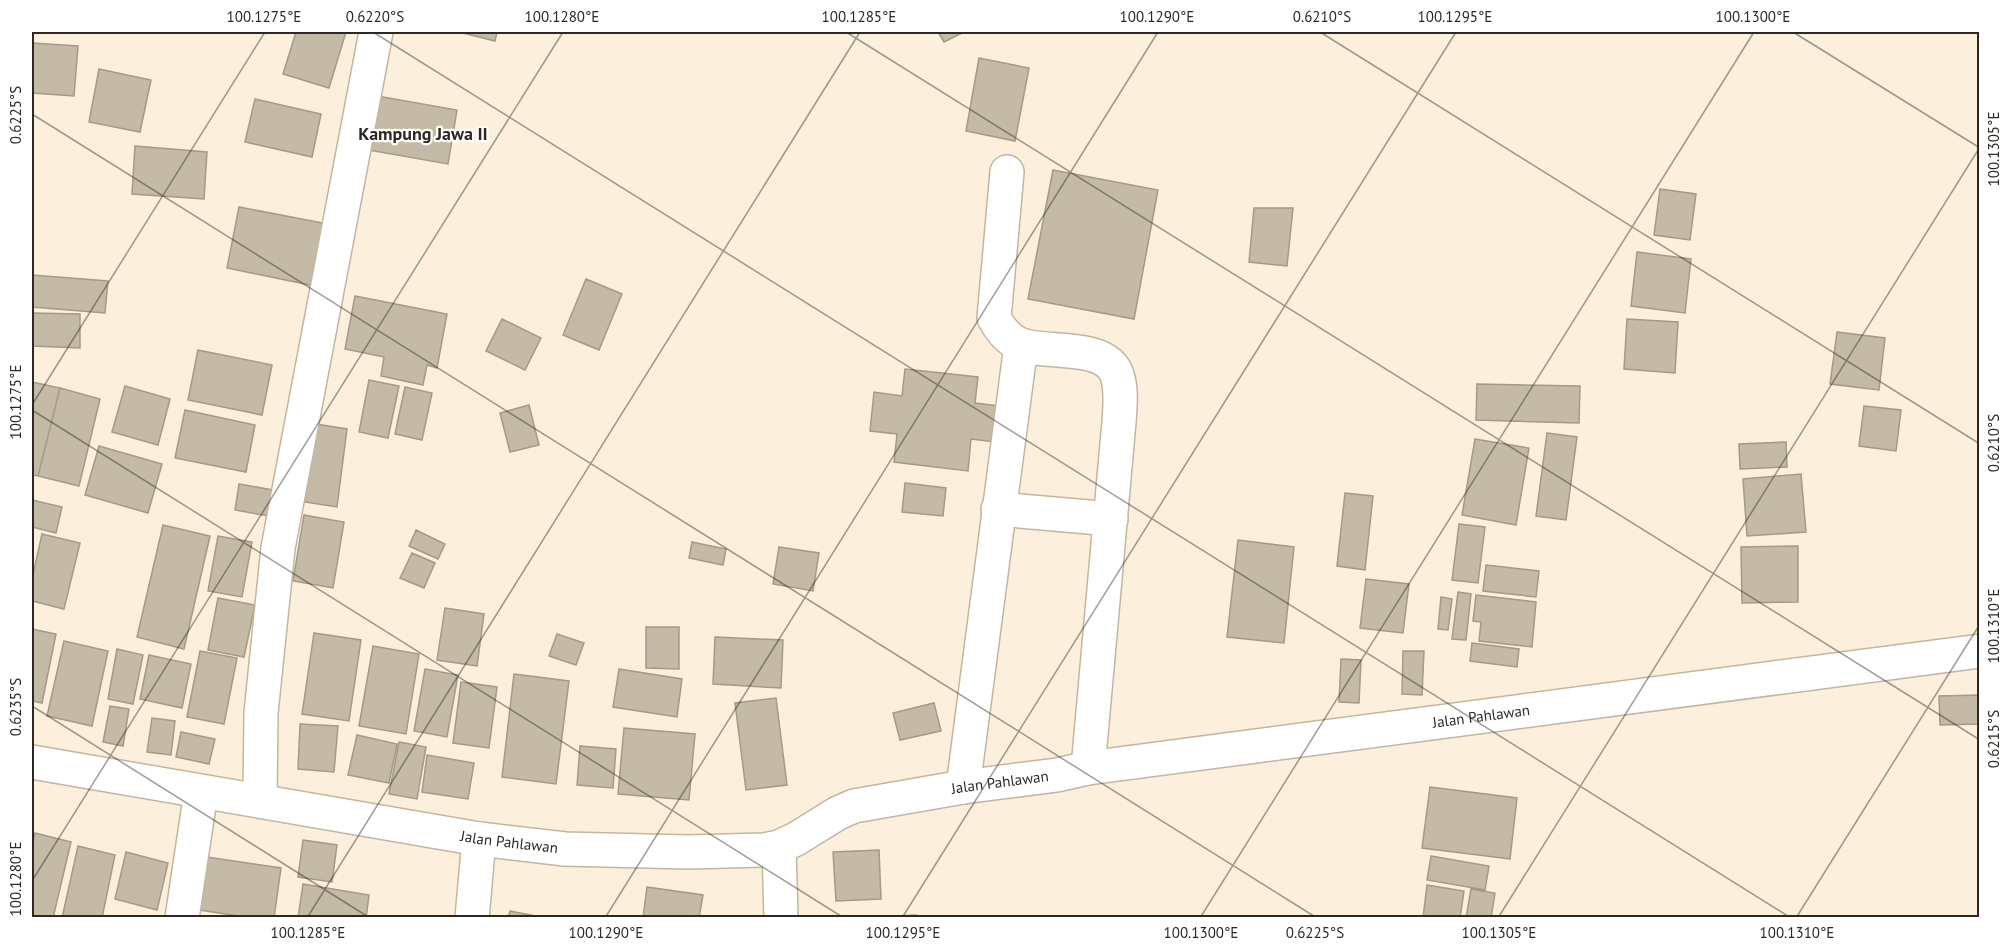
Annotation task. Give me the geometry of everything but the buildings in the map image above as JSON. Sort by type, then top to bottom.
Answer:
[{"type":"street","points":[[260,800],[261,713],[278,548],[376,32]]},
{"type":"street","points":[[1007,172],[994,318],[1000,329],[1021,345],[1089,354],[1107,362],[1117,373],[1120,397],[1119,422],[1088,768]]},
{"type":"street","points":[[963,787],[1021,345]]},
{"type":"street","points":[[998,509],[1111,519]]},
{"type":"street","name":"Jalan Pahlawan","points":[[32,762],[478,839],[565,849],[751,851],[779,847],[854,806],[963,787],[1057,775],[1088,768],[1980,651]]},
{"type":"street","points":[[182,918],[201,792]]},
{"type":"street","points":[[472,918],[478,839]]},
{"type":"street","points":[[779,847],[781,918]]},
{"type":"district","name":"Kampung Jawa II","points":[[423,134]]}]
